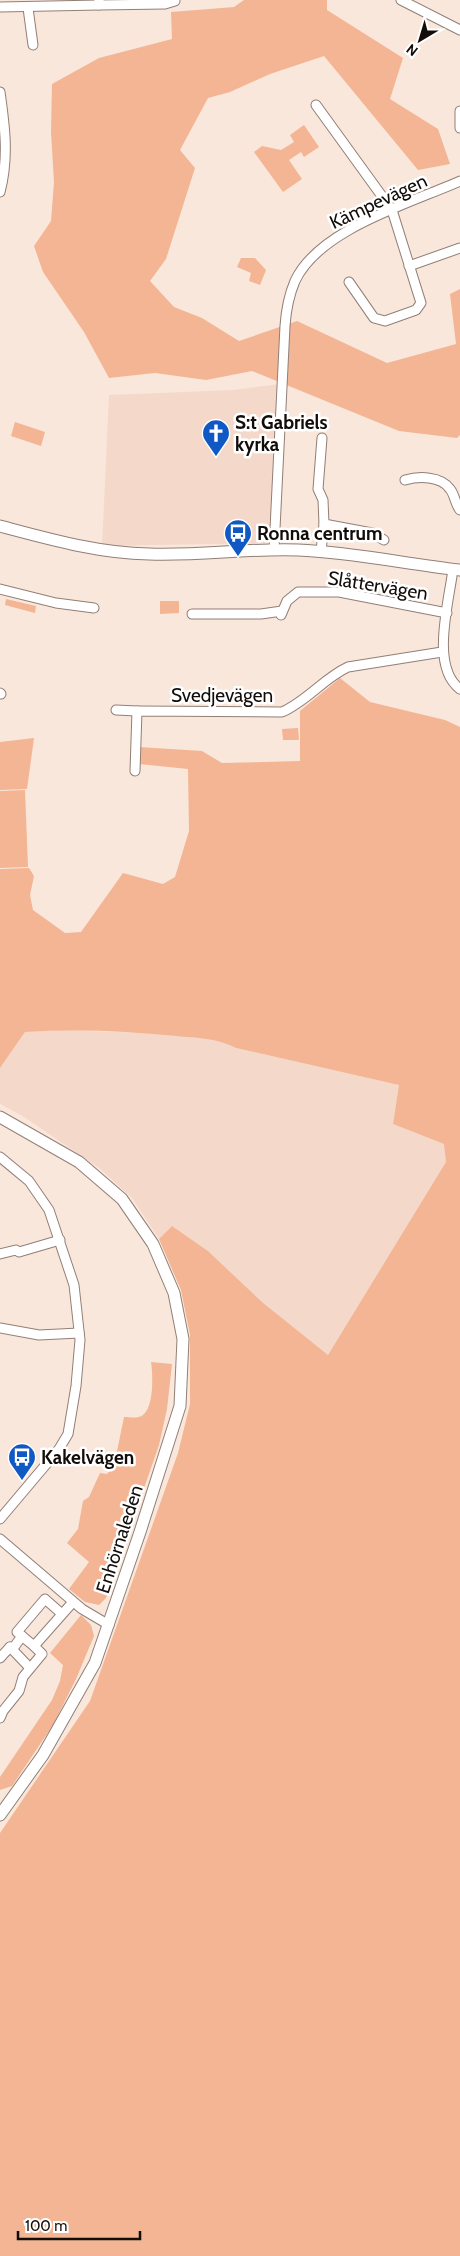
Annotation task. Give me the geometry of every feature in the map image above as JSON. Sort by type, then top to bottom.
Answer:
[{"type":"street","points":[[401,0],[460,30]]},
{"type":"street","points":[[0,7],[99,2],[165,4],[175,1]]},
{"type":"street","points":[[33,5],[33,45]]},
{"type":"street","points":[[0,92],[6,170],[0,192]]},
{"type":"street","points":[[316,105],[392,210],[421,303],[416,310],[385,321],[374,318],[349,282]]},
{"type":"street","points":[[460,111],[460,128]]},
{"type":"street","name":"Kämpevägen","points":[[274,549],[285,326],[291,293],[296,279],[312,258],[327,243],[346,230],[460,180]]},
{"type":"street","points":[[410,266],[460,248]]},
{"type":"street","points":[[321,551],[324,524],[323,500],[318,489],[322,438]]},
{"type":"street","points":[[406,480],[416,476],[441,480],[450,488],[460,510]]},
{"type":"street","points":[[324,524],[372,533],[384,540]]},
{"type":"street","points":[[0,526],[70,544],[124,553],[186,554],[274,549],[321,551],[456,570],[447,613],[442,652],[450,680],[460,689]]},
{"type":"street","points":[[0,589],[56,603],[94,608]]},
{"type":"street","name":"Slåttervägen","points":[[192,614],[282,613],[287,601],[298,592],[339,592],[447,613]]},
{"type":"street","name":"Svedjevägen","points":[[116,710],[282,712],[296,706],[335,673],[348,666],[442,652]]},
{"type":"street","points":[[135,772],[137,710]]},
{"type":"street","name":"Enhörnaleden","points":[[0,1117],[79,1162],[122,1199],[153,1244],[174,1292],[183,1339],[180,1406],[95,1663],[43,1755],[2,1808]]},
{"type":"street","points":[[0,1157],[21,1172],[49,1210],[74,1285],[79,1333],[76,1386],[68,1434],[58,1450],[2,1516]]},
{"type":"street","points":[[0,1254],[16,1250],[19,1252],[60,1240]]},
{"type":"street","points":[[0,1328],[39,1335],[79,1333]]},
{"type":"street","points":[[0,1539],[73,1602],[109,1625]]},
{"type":"street","points":[[0,1717],[19,1691],[23,1677],[42,1654],[17,1632],[45,1599],[62,1614]]},
{"type":"street","points":[[34,1646],[73,1602]]},
{"type":"street","points":[[0,1658],[10,1647],[14,1647],[22,1636]]},
{"type":"street","points":[[10,1647],[30,1668]]},
{"type":"shaded area","points":[[244,0],[327,0],[327,10],[403,58],[390,99],[438,129],[450,164],[418,170],[324,56],[270,74],[230,92],[208,98],[180,150],[195,168],[166,259],[150,281],[174,307],[202,318],[239,341],[297,321],[387,363],[456,344],[450,294],[460,289],[460,435],[457,438],[399,431],[252,371],[206,380],[155,373],[109,378],[84,332],[43,272],[34,246],[51,221],[54,182],[51,132],[52,84],[99,58],[172,39],[171,12],[234,7]]},
{"type":"shaded area","points":[[304,125],[319,147],[304,157],[301,152],[289,160],[302,179],[283,192],[254,152],[262,146],[281,150],[294,142],[290,135]]},
{"type":"shaded area","points":[[241,258],[255,258],[266,270],[260,285],[249,281],[251,273],[237,267]]},
{"type":"shaded area","name":"Ronna centrum","points":[[279,384],[273,543],[102,546],[109,395],[232,390]]},
{"type":"shaded area","points":[[15,422],[45,432],[41,446],[11,436]]},
{"type":"shaded area","points":[[6,599],[36,606],[35,613],[5,605]]},
{"type":"shaded area","points":[[160,601],[179,601],[179,613],[160,614]]},
{"type":"shaded area","points":[[340,678],[370,702],[445,720],[460,727],[460,2256],[0,2256],[0,1833],[90,1701],[178,1453],[190,1404],[190,1335],[181,1290],[159,1239],[172,1226],[208,1251],[262,1302],[328,1355],[446,1162],[444,1144],[393,1124],[399,1085],[236,1048],[214,1040],[119,1032],[25,1032],[0,1068],[0,869],[29,868],[34,876],[30,895],[33,910],[65,933],[81,932],[123,873],[163,884],[175,877],[189,831],[188,769],[139,764],[139,747],[202,751],[222,763],[300,761],[300,711]]},
{"type":"shaded area","points":[[298,728],[299,740],[283,740],[282,729]]},
{"type":"shaded area","points":[[34,738],[27,789],[0,790],[0,742]]},
{"type":"shaded area","points":[[25,790],[28,867],[0,868],[0,791]]},
{"type":"shaded area","points":[[54,1030],[148,1033],[221,1040],[236,1048],[399,1085],[393,1124],[445,1144],[446,1163],[328,1355],[262,1302],[208,1251],[172,1226],[159,1239],[132,1198],[99,1168],[24,1117],[0,1104],[0,1068],[25,1032]]},
{"type":"shaded area","points":[[151,1362],[172,1364],[167,1409],[159,1445],[106,1598],[99,1605],[85,1602],[69,1589],[89,1562],[67,1543],[78,1529],[83,1501],[89,1497],[100,1473],[107,1474],[114,1466],[124,1417],[139,1417],[147,1411],[152,1390]]},
{"type":"shaded area","points":[[81,1615],[91,1625],[94,1636],[76,1679],[53,1725],[12,1786],[0,1790],[0,1777],[52,1700],[60,1681],[63,1665],[50,1653]]},
{"type":"place","name":"S:t Gabriels kyrka","points":[[216,457]]},
{"type":"place","name":"Ronna centrum","points":[[238,557]]},
{"type":"place","name":"Kakelvägen","points":[[22,1481]]}]
